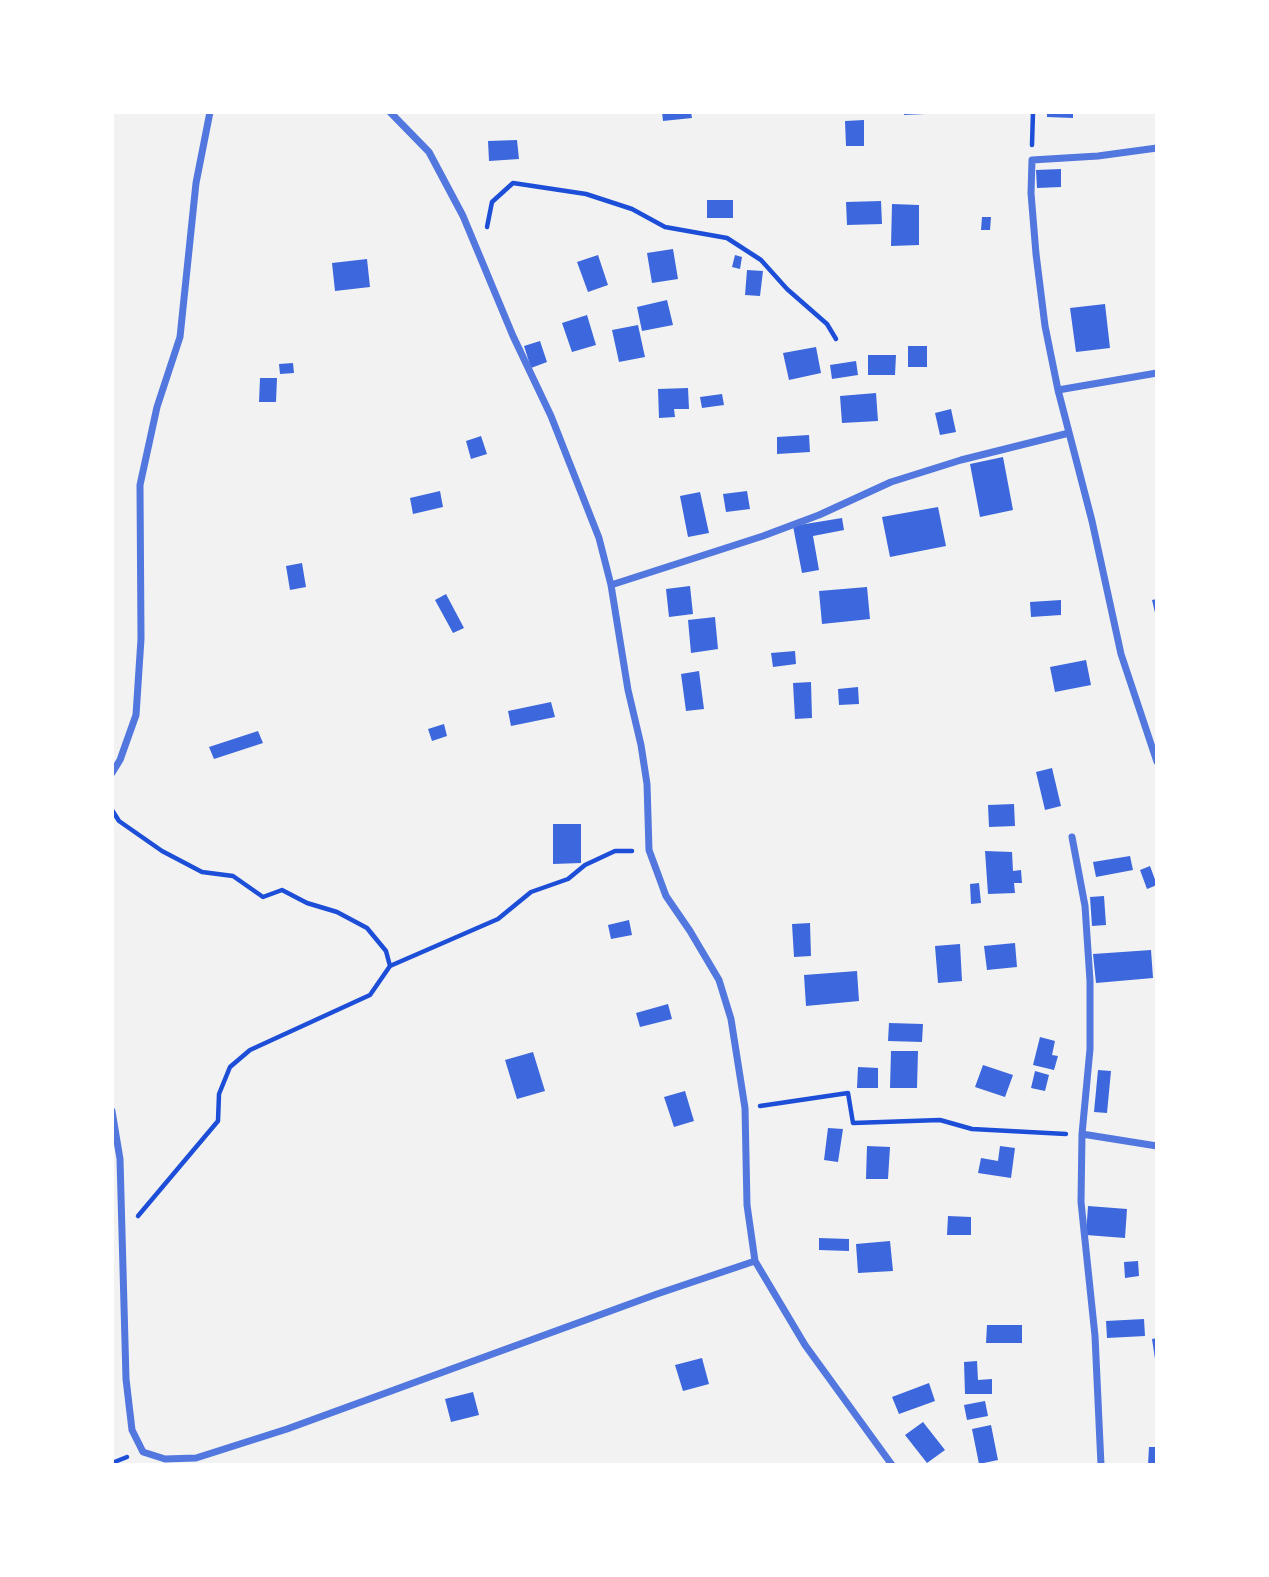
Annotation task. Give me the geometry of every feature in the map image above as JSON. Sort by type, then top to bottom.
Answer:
[{"type":"street","points":[[112,773],[120,760],[136,715],[141,639],[140,485],[157,407],[180,337],[196,183],[210,112]]},
{"type":"street","points":[[390,112],[429,152],[481,257],[599,538],[611,586],[628,690],[641,745],[647,784],[649,850],[666,896],[719,980],[731,1019],[745,1108],[747,1205],[755,1261],[805,1345],[892,1465]]},
{"type":"street","points":[[1157,149],[1032,160],[1035,254],[1045,326],[1058,390],[1092,522],[1121,654],[1157,762]]},
{"type":"street","points":[[1058,390],[1157,373]]},
{"type":"street","points":[[611,586],[763,536],[819,515],[891,482],[961,460],[1069,433]]},
{"type":"street","points":[[1072,837],[1085,906],[1090,981],[1090,1049],[1081,1202],[1095,1336],[1101,1465]]},
{"type":"street","points":[[112,1111],[120,1159],[126,1379],[132,1430],[143,1452],[165,1459],[197,1458],[287,1429],[755,1261]]},
{"type":"street","points":[[1083,1135],[1157,1146]]},
{"type":"path","points":[[1032,160],[1033,112]]},
{"type":"path","points":[[481,257],[492,202],[513,183],[586,194],[632,209],[665,227],[727,238],[761,260],[787,289],[827,324],[836,338]]},
{"type":"path","points":[[112,810],[119,821],[162,852],[202,872],[233,876],[263,897],[282,890],[307,903],[337,912],[367,928],[386,951],[390,967]]},
{"type":"path","points":[[122,1236],[218,1121],[219,1094],[230,1067],[250,1050],[370,995],[390,967],[498,919],[531,892],[568,879],[584,865],[615,851],[649,850]]},
{"type":"path","points":[[745,1108],[848,1093],[853,1123],[940,1120],[972,1129],[1083,1135]]},
{"type":"building","points":[[662,112],[691,112],[692,118],[663,121]]},
{"type":"building","points":[[904,112],[925,112],[925,114],[904,115]]},
{"type":"building","points":[[1047,112],[1073,112],[1073,118],[1047,117]]},
{"type":"building","points":[[864,120],[864,146],[846,146],[845,121]]},
{"type":"building","points":[[517,140],[519,159],[489,161],[488,141]]},
{"type":"building","points":[[1061,169],[1061,187],[1037,188],[1036,170]]},
{"type":"building","points":[[707,200],[733,200],[733,218],[707,218]]},
{"type":"building","points":[[881,201],[882,224],[847,225],[846,202]]},
{"type":"building","points":[[892,204],[919,205],[919,245],[891,246]]},
{"type":"building","points":[[982,217],[991,217],[990,230],[981,230]]},
{"type":"building","points":[[673,249],[678,279],[652,283],[647,253]]},
{"type":"building","points":[[598,255],[608,285],[588,292],[577,262]]},
{"type":"building","points":[[735,255],[742,257],[740,269],[732,267]]},
{"type":"building","points":[[367,259],[370,287],[335,291],[332,263]]},
{"type":"building","points":[[747,270],[763,271],[760,296],[745,295]]},
{"type":"building","points":[[667,300],[673,325],[642,331],[637,307]]},
{"type":"building","points":[[1105,304],[1110,348],[1076,352],[1070,308]]},
{"type":"building","points":[[587,315],[596,345],[572,352],[562,323]]},
{"type":"building","points":[[638,325],[645,357],[619,362],[612,330]]},
{"type":"building","points":[[540,341],[547,362],[531,368],[524,346]]},
{"type":"building","points":[[908,346],[927,346],[927,367],[908,367]]},
{"type":"building","points":[[816,347],[821,373],[789,380],[783,353]]},
{"type":"building","points":[[868,355],[896,355],[895,375],[868,375]]},
{"type":"building","points":[[856,361],[858,375],[832,379],[830,365]]},
{"type":"building","points":[[293,363],[294,373],[280,374],[279,364]]},
{"type":"building","points":[[260,378],[277,378],[276,402],[259,402]]},
{"type":"building","points":[[688,388],[689,409],[674,409],[675,417],[659,418],[658,389]]},
{"type":"building","points":[[876,393],[878,421],[842,423],[840,396]]},
{"type":"building","points":[[722,394],[724,405],[702,408],[700,397]]},
{"type":"building","points":[[951,409],[956,432],[940,435],[935,413]]},
{"type":"building","points":[[809,435],[810,452],[777,454],[777,437]]},
{"type":"building","points":[[481,436],[487,454],[471,459],[466,441]]},
{"type":"building","points":[[1003,457],[1013,510],[980,517],[970,464]]},
{"type":"building","points":[[440,491],[443,507],[413,514],[410,498]]},
{"type":"building","points":[[747,491],[750,509],[726,512],[723,494]]},
{"type":"building","points":[[700,492],[709,533],[688,537],[680,496]]},
{"type":"building","points":[[938,507],[946,546],[890,557],[882,517]]},
{"type":"building","points":[[842,518],[844,530],[813,536],[819,570],[802,573],[793,526]]},
{"type":"building","points":[[302,563],[306,587],[290,590],[286,566]]},
{"type":"building","points":[[690,586],[693,614],[669,617],[666,589]]},
{"type":"building","points":[[867,587],[870,619],[822,624],[819,591]]},
{"type":"building","points":[[446,594],[464,628],[453,633],[435,600]]},
{"type":"building","points":[[1157,599],[1157,617],[1156,617],[1152,600]]},
{"type":"building","points":[[1061,600],[1061,615],[1031,617],[1030,602]]},
{"type":"building","points":[[715,617],[718,649],[691,653],[688,620]]},
{"type":"building","points":[[795,651],[796,664],[773,667],[771,653]]},
{"type":"building","points":[[1086,660],[1091,685],[1055,692],[1050,667]]},
{"type":"building","points":[[699,671],[704,709],[686,711],[681,674]]},
{"type":"building","points":[[811,682],[812,718],[795,719],[793,683]]},
{"type":"building","points":[[858,687],[859,704],[839,705],[838,689]]},
{"type":"building","points":[[551,702],[555,717],[511,726],[508,711]]},
{"type":"building","points":[[444,724],[447,736],[432,741],[428,729]]},
{"type":"building","points":[[258,731],[263,743],[214,759],[209,747]]},
{"type":"building","points":[[1052,768],[1061,806],[1045,810],[1036,772]]},
{"type":"building","points":[[1014,804],[1015,826],[989,827],[988,805]]},
{"type":"building","points":[[553,824],[581,824],[581,863],[553,864]]},
{"type":"building","points":[[985,851],[1012,852],[1013,871],[1021,870],[1022,883],[1014,883],[1015,893],[988,894]]},
{"type":"building","points":[[1130,856],[1133,870],[1096,877],[1093,862]]},
{"type":"building","points":[[1150,866],[1157,885],[1147,889],[1140,870]]},
{"type":"building","points":[[979,883],[981,903],[971,904],[970,884]]},
{"type":"building","points":[[1104,896],[1106,925],[1092,926],[1090,897]]},
{"type":"building","points":[[629,920],[632,935],[611,939],[608,925]]},
{"type":"building","points":[[810,923],[811,956],[794,957],[792,924]]},
{"type":"building","points":[[1015,943],[1017,967],[987,970],[984,946]]},
{"type":"building","points":[[960,944],[962,981],[938,983],[935,946]]},
{"type":"building","points":[[1151,950],[1153,978],[1096,983],[1093,954]]},
{"type":"building","points":[[857,971],[859,1001],[806,1006],[804,975]]},
{"type":"building","points":[[668,1004],[672,1019],[640,1027],[636,1013]]},
{"type":"building","points":[[889,1023],[923,1024],[922,1042],[888,1041]]},
{"type":"building","points":[[1040,1037],[1055,1041],[1052,1055],[1058,1056],[1054,1070],[1033,1065]]},
{"type":"building","points":[[891,1051],[918,1051],[917,1088],[890,1088]]},
{"type":"building","points":[[533,1052],[545,1091],[517,1099],[505,1060]]},
{"type":"building","points":[[983,1065],[1013,1075],[1005,1097],[975,1087]]},
{"type":"building","points":[[858,1067],[878,1068],[878,1088],[857,1088]]},
{"type":"building","points":[[1098,1070],[1111,1071],[1107,1113],[1094,1112]]},
{"type":"building","points":[[1035,1071],[1049,1075],[1045,1091],[1031,1088]]},
{"type":"building","points":[[685,1091],[694,1121],[674,1127],[664,1097]]},
{"type":"building","points":[[828,1128],[843,1129],[838,1162],[824,1160]]},
{"type":"building","points":[[867,1146],[890,1147],[888,1179],[866,1179]]},
{"type":"building","points":[[1000,1146],[1015,1148],[1011,1178],[978,1173],[981,1158],[998,1161]]},
{"type":"building","points":[[1088,1206],[1127,1209],[1125,1238],[1086,1235]]},
{"type":"building","points":[[948,1216],[971,1217],[971,1235],[947,1235]]},
{"type":"building","points":[[819,1238],[849,1239],[849,1251],[819,1250]]},
{"type":"building","points":[[890,1241],[893,1271],[858,1273],[856,1244]]},
{"type":"building","points":[[1138,1261],[1139,1276],[1125,1278],[1124,1262]]},
{"type":"building","points":[[1144,1319],[1145,1336],[1107,1338],[1106,1321]]},
{"type":"building","points":[[987,1325],[1022,1325],[1022,1343],[986,1343]]},
{"type":"building","points":[[1157,1338],[1157,1359],[1155,1359],[1152,1339]]},
{"type":"building","points":[[702,1358],[709,1384],[683,1391],[675,1365]]},
{"type":"building","points":[[977,1361],[978,1380],[992,1379],[992,1394],[965,1394],[964,1362]]},
{"type":"building","points":[[929,1383],[935,1401],[899,1414],[892,1397]]},
{"type":"building","points":[[473,1392],[479,1415],[451,1422],[445,1399]]},
{"type":"building","points":[[985,1401],[988,1416],[967,1420],[964,1405]]},
{"type":"building","points":[[923,1422],[945,1450],[927,1463],[905,1435]]},
{"type":"building","points":[[991,1425],[998,1460],[979,1464],[972,1429]]},
{"type":"building","points":[[1149,1447],[1157,1447],[1157,1465],[1148,1465]]}]
